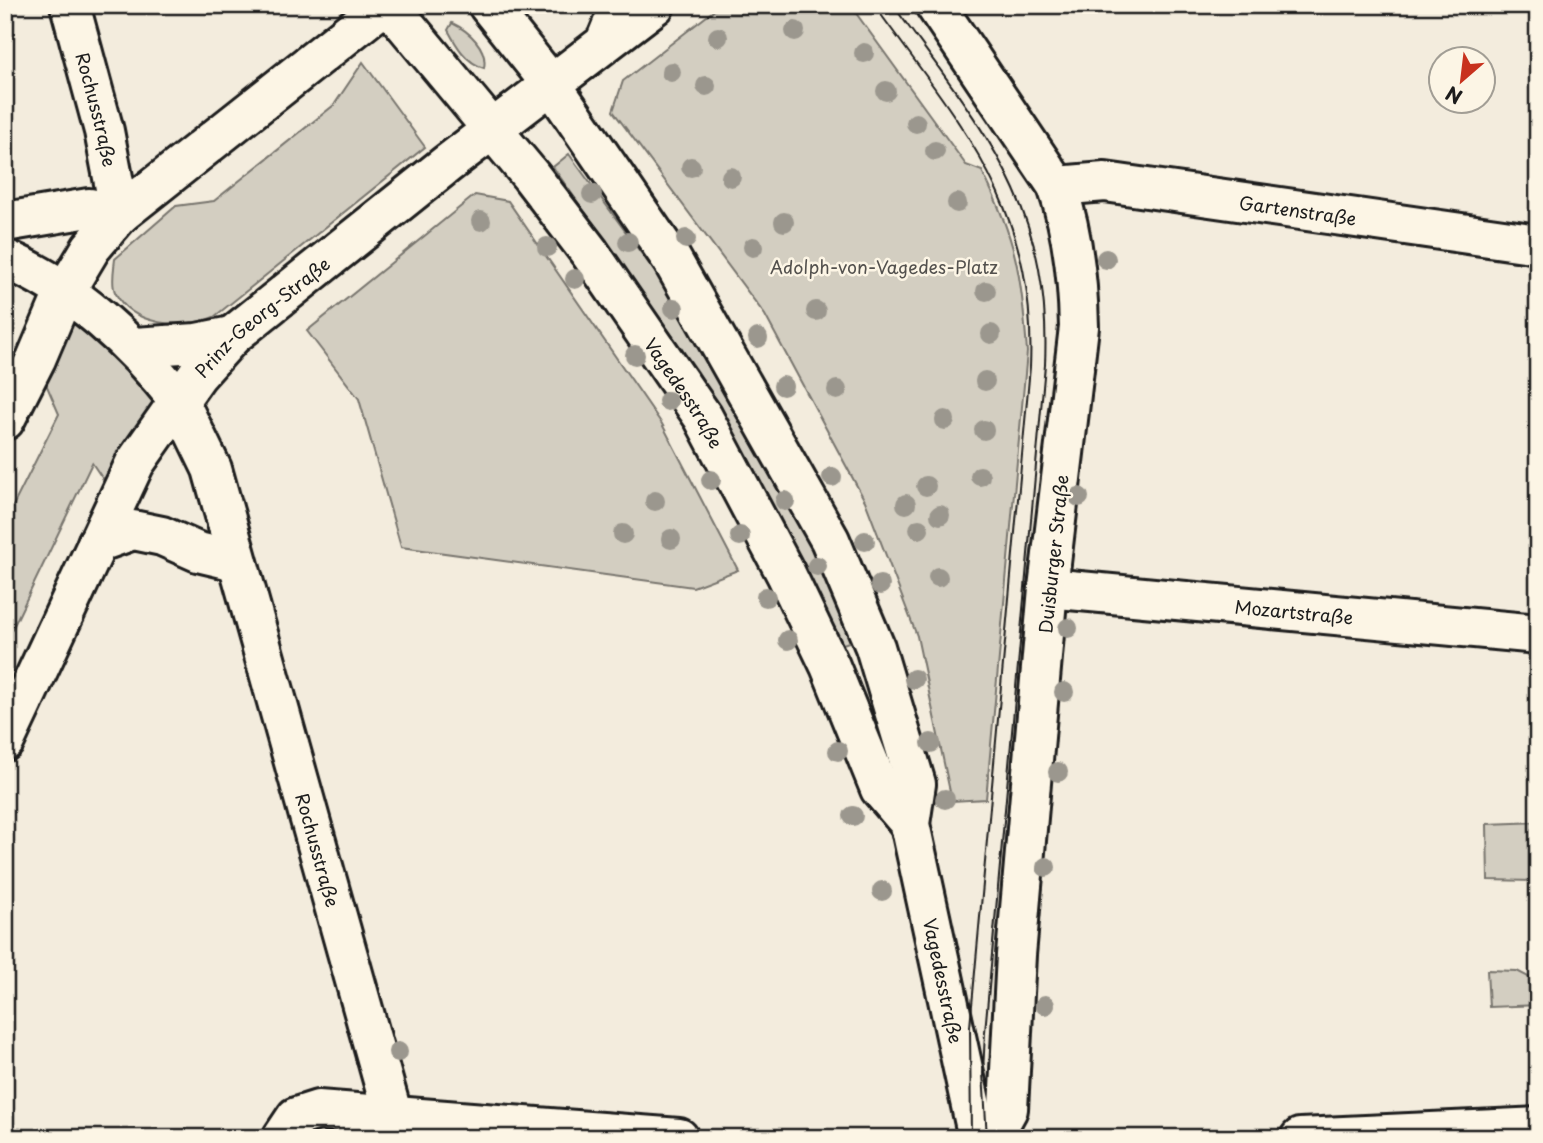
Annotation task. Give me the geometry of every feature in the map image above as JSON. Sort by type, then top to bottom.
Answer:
[{"type":"street","name":"Rochusstraße","points":[[70,5],[104,131],[120,214]]},
{"type":"street","points":[[5,419],[36,359],[64,293],[91,248],[120,214],[387,5]]},
{"type":"street","name":"Vagedesstraße","points":[[387,5],[493,131],[590,253],[703,417],[786,573],[835,678],[880,789],[910,824]]},
{"type":"street","name":"Vagedesstraße","points":[[488,5],[552,85],[672,260],[830,540],[875,647],[916,785],[910,824],[978,1138]]},
{"type":"street","name":"Prinz-Georg-Straße","points":[[5,741],[135,463],[179,401],[232,336],[447,164],[589,58],[654,5]]},
{"type":"street","name":"Duisburger Straße","points":[[935,5],[1057,186],[1069,220],[1078,284],[1079,327],[1048,588],[1016,955],[1008,1109],[992,1138]]},
{"type":"street","name":"Gartenstraße","points":[[1057,186],[1105,182],[1538,244]]},
{"type":"street","points":[[5,222],[89,208],[120,214]]},
{"type":"street","name":"Rochusstraße","points":[[5,259],[28,269],[64,293],[134,347],[179,401],[212,469],[396,1126]]},
{"type":"street","points":[[134,347],[197,343],[232,336]]},
{"type":"street","points":[[97,543],[133,530],[162,536],[198,552],[236,561]]},
{"type":"street","name":"Mozartstraße","points":[[1048,588],[1538,634]]},
{"type":"street","points":[[282,1138],[296,1117],[318,1110],[396,1126],[679,1138]]},
{"type":"street","points":[[1300,1138],[1471,1134],[1538,1127]]},
{"type":"lane","points":[[589,58],[610,5]]},
{"type":"green space","name":"Adolph-von-Vagedes-Platz","points":[[721,5],[850,5],[966,165],[982,171],[1003,217],[1020,279],[1027,352],[986,799],[952,801],[917,636],[865,501],[765,315],[613,111],[623,81]]},
{"type":"green space","points":[[452,23],[476,41],[483,54],[484,68],[467,58],[458,47],[448,30]]},
{"type":"green space","points":[[363,62],[425,147],[214,317],[188,323],[159,322],[133,312],[123,303],[114,288],[115,259],[176,206],[214,201],[334,105]]},
{"type":"green space","points":[[569,154],[671,294],[732,387],[858,639],[840,645],[793,545],[698,372],[553,167]]},
{"type":"green space","points":[[475,195],[508,201],[662,424],[738,570],[693,587],[401,547],[359,399],[307,331]]},
{"type":"green space","points":[[67,321],[78,326],[158,396],[109,488],[92,463],[5,644],[5,522],[59,414],[46,384]]},
{"type":"green space","points":[[1538,822],[1538,881],[1488,880],[1487,824]]},
{"type":"green space","points":[[1487,970],[1517,971],[1538,982],[1538,1005],[1489,1007]]},
{"type":"tram line","points":[[874,5],[964,131],[988,172],[1007,214],[1021,260],[1029,311],[1030,367],[970,1027],[971,1138]]},
{"type":"tram line","points":[[893,5],[982,131],[1005,171],[1023,213],[1037,258],[1044,308],[1045,365],[985,1032],[983,1073],[987,1138]]}]
